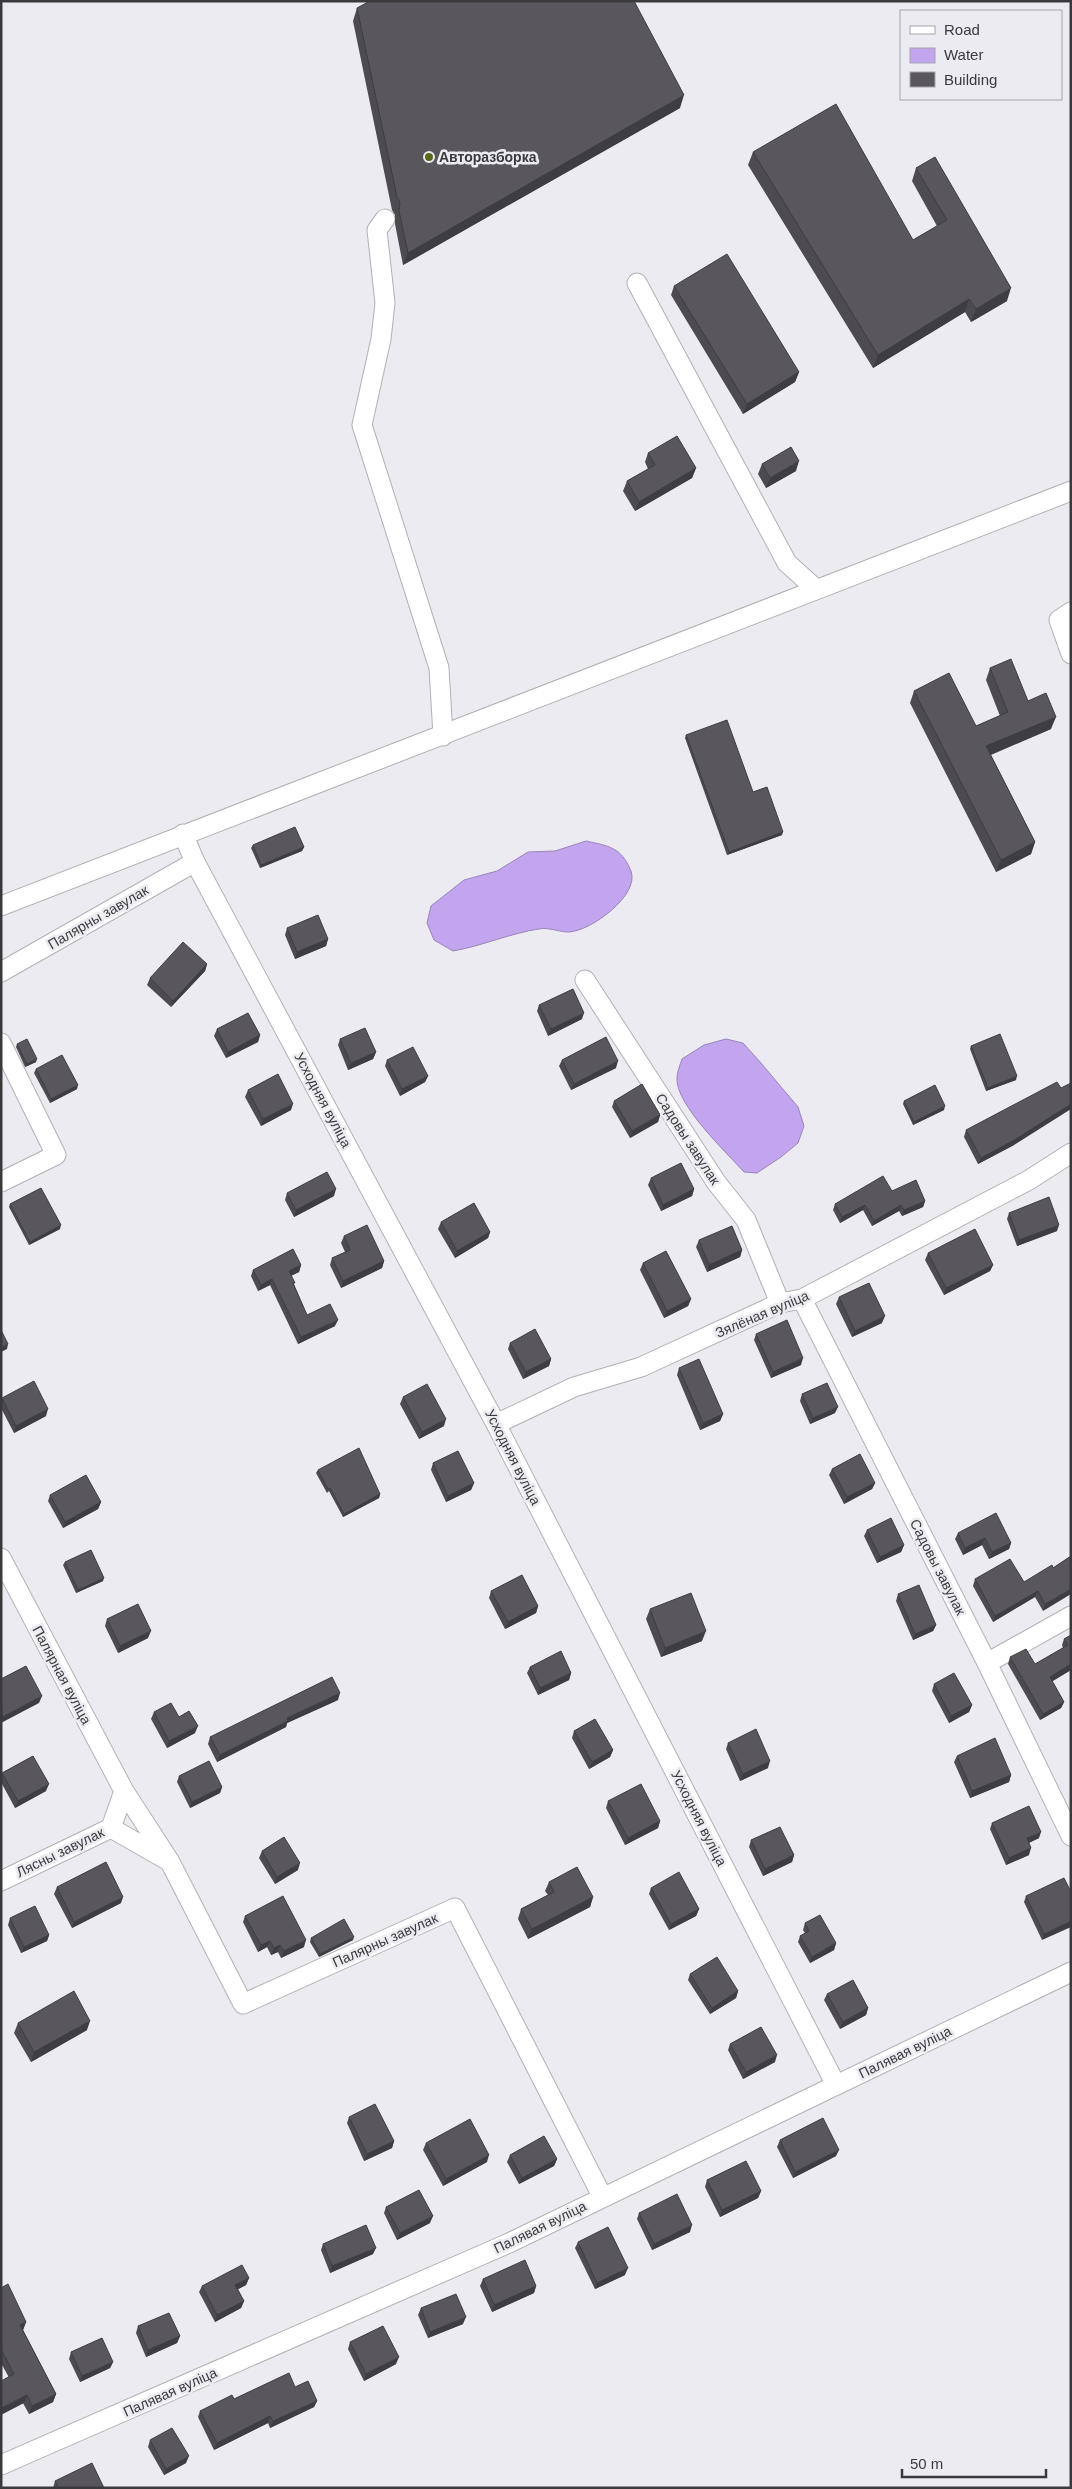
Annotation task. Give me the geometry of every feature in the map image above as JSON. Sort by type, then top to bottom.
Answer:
[{"type":"street","points":[[385,220],[377,230],[385,303],[381,339],[362,425],[439,668],[443,736]]},
{"type":"street","points":[[637,283],[787,563],[816,589]]},
{"type":"street","points":[[1,906],[183,834],[443,736],[816,589],[1071,492]]},
{"type":"street","points":[[1071,612],[1059,620],[1071,654]]},
{"type":"street","name":"Усходняя вуліца","points":[[183,834],[195,862],[496,1424],[836,2085]]},
{"type":"street","name":"Палярны завулак","points":[[1,972],[195,862]]},
{"type":"street","name":"Садовы завулак","points":[[585,980],[716,1182],[746,1220],[780,1303]]},
{"type":"street","points":[[1,1043],[56,1155],[1,1182]]},
{"type":"street","name":"Зялёная вуліца","points":[[496,1424],[574,1387],[641,1367],[780,1303],[802,1299],[1029,1180],[1071,1153]]},
{"type":"street","name":"Садовы завулак","points":[[802,1299],[987,1663],[1071,1836]]},
{"type":"street","name":"Палярная вуліца","points":[[1,1558],[124,1791]]},
{"type":"street","points":[[987,1663],[1071,1616]]},
{"type":"street","name":"Палярны завулак","points":[[124,1791],[170,1862],[243,2004],[455,1908],[602,2196]]},
{"type":"street","name":"Лясны завулак","points":[[1,1881],[112,1828],[124,1791]]},
{"type":"street","points":[[112,1828],[170,1862]]},
{"type":"street","name":"Палявая вуліца","points":[[1,2466],[508,2243],[602,2196],[1071,1972]]},
{"type":"water","points":[[586,841],[608,846],[618,852],[631,871],[632,880],[628,891],[621,901],[601,919],[578,930],[569,932],[539,929],[453,951],[434,940],[427,923],[431,906],[464,880],[497,871],[528,852],[555,851]]},
{"type":"water","points":[[726,1039],[743,1043],[761,1063],[798,1107],[804,1126],[798,1143],[757,1173],[744,1172],[726,1153],[703,1128],[684,1101],[679,1089],[677,1076],[682,1059],[704,1045]]},
{"type":"building","name":"Авторазборка","points":[[370,1],[634,1],[684,95],[408,253],[399,211],[400,202],[397,197],[357,8]]},
{"type":"building","points":[[836,104],[913,240],[947,220],[916,168],[935,157],[1011,288],[976,309],[969,299],[878,355],[753,152]]},
{"type":"building","points":[[727,254],[799,372],[747,404],[674,286]]},
{"type":"building","points":[[677,436],[696,468],[639,502],[627,481],[655,465],[648,453]]},
{"type":"building","points":[[791,447],[799,461],[770,478],[762,464]]},
{"type":"building","points":[[1011,659],[1028,701],[1046,693],[1056,717],[986,746],[1035,842],[1001,860],[914,691],[949,673],[976,726],[1008,712],[990,668]]},
{"type":"building","points":[[727,720],[753,792],[767,787],[783,832],[729,852],[686,735]]},
{"type":"building","points":[[295,827],[304,847],[261,865],[253,845]]},
{"type":"building","points":[[318,915],[328,939],[297,952],[287,928]]},
{"type":"building","points":[[183,942],[207,964],[173,1001],[150,978]]},
{"type":"building","points":[[573,989],[584,1013],[551,1029],[539,1005]]},
{"type":"building","points":[[248,1013],[260,1035],[228,1052],[217,1029]]},
{"type":"building","points":[[365,1028],[376,1052],[351,1063],[340,1039]]},
{"type":"building","points":[[1000,1034],[1017,1076],[988,1088],[971,1046]]},
{"type":"building","points":[[606,1037],[618,1061],[574,1084],[562,1060]]},
{"type":"building","points":[[27,1039],[37,1059],[27,1064],[17,1044]]},
{"type":"building","points":[[413,1047],[428,1076],[402,1089],[387,1060]]},
{"type":"building","points":[[62,1055],[78,1085],[51,1099],[36,1069]]},
{"type":"building","points":[[278,1074],[293,1104],[263,1119],[248,1090]]},
{"type":"building","points":[[1057,1082],[1061,1088],[1071,1083],[1071,1104],[1016,1139],[981,1158],[966,1130]]},
{"type":"building","points":[[642,1084],[660,1115],[632,1131],[614,1101]]},
{"type":"building","points":[[935,1085],[945,1106],[914,1122],[904,1101]]},
{"type":"building","points":[[681,1163],[694,1189],[663,1205],[651,1178]]},
{"type":"building","points":[[327,1172],[336,1189],[296,1210],[287,1193]]},
{"type":"building","points":[[883,1176],[892,1191],[916,1180],[925,1201],[904,1210],[901,1205],[874,1221],[865,1205],[842,1217],[835,1204]]},
{"type":"building","points":[[41,1188],[61,1225],[30,1242],[10,1204]]},
{"type":"building","points":[[1049,1197],[1059,1225],[1019,1240],[1009,1213]]},
{"type":"building","points":[[474,1203],[490,1232],[457,1251],[441,1222]]},
{"type":"building","points":[[367,1225],[384,1261],[343,1281],[332,1258],[350,1250],[344,1236]]},
{"type":"building","points":[[732,1226],[742,1250],[709,1265],[699,1240]]},
{"type":"building","points":[[975,1229],[993,1265],[946,1288],[928,1253]]},
{"type":"building","points":[[293,1249],[301,1265],[289,1271],[307,1315],[330,1304],[338,1320],[301,1337],[272,1279],[261,1285],[253,1270]]},
{"type":"building","points":[[666,1251],[691,1299],[667,1311],[643,1263]]},
{"type":"building","points":[[869,1283],[885,1316],[855,1331],[839,1297]]},
{"type":"building","points":[[787,1320],[803,1358],[773,1372],[756,1334]]},
{"type":"building","points":[[535,1329],[551,1359],[526,1372],[510,1343]]},
{"type":"building","points":[[1,1330],[8,1344],[1,1348]]},
{"type":"building","points":[[699,1359],[723,1414],[703,1423],[679,1368]]},
{"type":"building","points":[[34,1381],[48,1409],[16,1426],[2,1398]]},
{"type":"building","points":[[827,1383],[838,1407],[813,1418],[802,1394]]},
{"type":"building","points":[[427,1384],[446,1419],[422,1432],[403,1397]]},
{"type":"building","points":[[359,1448],[380,1494],[344,1514],[318,1470]]},
{"type":"building","points":[[458,1451],[474,1483],[448,1496],[433,1463]]},
{"type":"building","points":[[860,1454],[875,1483],[847,1497],[832,1469]]},
{"type":"building","points":[[86,1475],[101,1502],[65,1522],[50,1495]]},
{"type":"building","points":[[996,1513],[1011,1543],[992,1552],[985,1538],[965,1548],[958,1533]]},
{"type":"building","points":[[891,1518],[904,1545],[880,1557],[867,1530]]},
{"type":"building","points":[[91,1550],[104,1578],[78,1590],[65,1562]]},
{"type":"building","points":[[1071,1556],[1071,1589],[1045,1604],[1038,1591],[995,1616],[975,1579],[1010,1559],[1024,1582],[1052,1565],[1053,1568]]},
{"type":"building","points":[[522,1575],[538,1606],[508,1622],[491,1591]]},
{"type":"building","points":[[919,1585],[936,1625],[915,1634],[898,1594]]},
{"type":"building","points":[[691,1593],[706,1631],[665,1648],[650,1609]]},
{"type":"building","points":[[138,1604],[151,1631],[120,1646],[107,1619]]},
{"type":"building","points":[[1071,1635],[1071,1664],[1050,1677],[1064,1702],[1043,1714],[1010,1657],[1026,1649],[1035,1664],[1068,1645],[1064,1639]]},
{"type":"building","points":[[561,1651],[571,1673],[540,1688],[530,1667]]},
{"type":"building","points":[[26,1666],[42,1696],[2,1717],[1,1679]]},
{"type":"building","points":[[954,1673],[972,1705],[951,1716],[934,1684]]},
{"type":"building","points":[[332,1677],[340,1693],[287,1718],[288,1721],[220,1755],[210,1737]]},
{"type":"building","points":[[171,1703],[179,1717],[189,1711],[198,1726],[169,1741],[154,1712]]},
{"type":"building","points":[[595,1719],[613,1750],[592,1762],[574,1731]]},
{"type":"building","points":[[756,1729],[770,1761],[743,1774],[728,1743]]},
{"type":"building","points":[[995,1738],[1011,1775],[972,1791],[957,1756]]},
{"type":"building","points":[[33,1756],[49,1784],[18,1801],[2,1773]]},
{"type":"building","points":[[209,1761],[222,1787],[192,1802],[179,1776]]},
{"type":"building","points":[[641,1784],[660,1821],[628,1838],[608,1801]]},
{"type":"building","points":[[1029,1806],[1041,1832],[1027,1838],[1031,1848],[1009,1858],[992,1823]]},
{"type":"building","points":[[780,1827],[794,1855],[765,1869],[751,1840]]},
{"type":"building","points":[[284,1837],[300,1863],[277,1877],[262,1851]]},
{"type":"building","points":[[106,1862],[123,1897],[74,1922],[57,1887]]},
{"type":"building","points":[[577,1867],[593,1897],[532,1929],[521,1909],[554,1892],[549,1882]]},
{"type":"building","points":[[679,1872],[699,1909],[671,1924],[651,1888]]},
{"type":"building","points":[[1064,1878],[1071,1892],[1071,1921],[1044,1934],[1026,1896]]},
{"type":"building","points":[[283,1896],[306,1940],[284,1951],[280,1945],[274,1948],[270,1941],[261,1945],[245,1916]]},
{"type":"building","points":[[35,1906],[49,1935],[24,1947],[10,1918]]},
{"type":"building","points":[[820,1915],[836,1943],[812,1957],[800,1936],[809,1931],[805,1923]]},
{"type":"building","points":[[344,1919],[354,1937],[320,1954],[311,1938]]},
{"type":"building","points":[[717,1957],[738,1991],[712,2008],[690,1974]]},
{"type":"building","points":[[853,1980],[868,2008],[843,2022],[827,1994]]},
{"type":"building","points":[[74,1991],[90,2021],[34,2052],[18,2023]]},
{"type":"building","points":[[761,2027],[777,2055],[746,2072],[730,2044]]},
{"type":"building","points":[[375,2104],[394,2141],[367,2154],[349,2117]]},
{"type":"building","points":[[823,2118],[839,2150],[795,2172],[780,2140]]},
{"type":"building","points":[[470,2119],[489,2155],[446,2179],[426,2143]]},
{"type":"building","points":[[544,2136],[557,2159],[522,2178],[510,2155]]},
{"type":"building","points":[[746,2161],[761,2191],[722,2210],[707,2180]]},
{"type":"building","points":[[419,2190],[433,2216],[400,2233],[386,2207]]},
{"type":"building","points":[[677,2194],[692,2225],[654,2244],[639,2213]]},
{"type":"building","points":[[366,2225],[376,2248],[332,2266],[323,2244]]},
{"type":"building","points":[[608,2227],[628,2268],[597,2283],[578,2242]]},
{"type":"building","points":[[525,2260],[536,2286],[494,2305],[483,2279]]},
{"type":"building","points":[[242,2265],[249,2278],[235,2285],[244,2301],[217,2315],[202,2286]]},
{"type":"building","points":[[8,2284],[26,2322],[20,2325],[56,2394],[32,2406],[27,2395],[1,2408],[1,2381],[14,2374],[1,2349],[1,2288]]},
{"type":"building","points":[[456,2294],[466,2317],[430,2332],[421,2308]]},
{"type":"building","points":[[169,2313],[180,2336],[148,2350],[138,2326]]},
{"type":"building","points":[[383,2326],[399,2357],[366,2374],[350,2342]]},
{"type":"building","points":[[102,2338],[113,2362],[82,2376],[71,2352]]},
{"type":"building","points":[[289,2373],[295,2387],[308,2381],[317,2401],[273,2421],[270,2416],[217,2443],[200,2411],[232,2395],[234,2399]]},
{"type":"building","points":[[172,2428],[189,2456],[166,2469],[150,2440]]},
{"type":"building","points":[[92,2463],[104,2488],[59,2488],[55,2481]]},
{"type":"place","name":"Авторазборка","points":[[429,157]]}]
